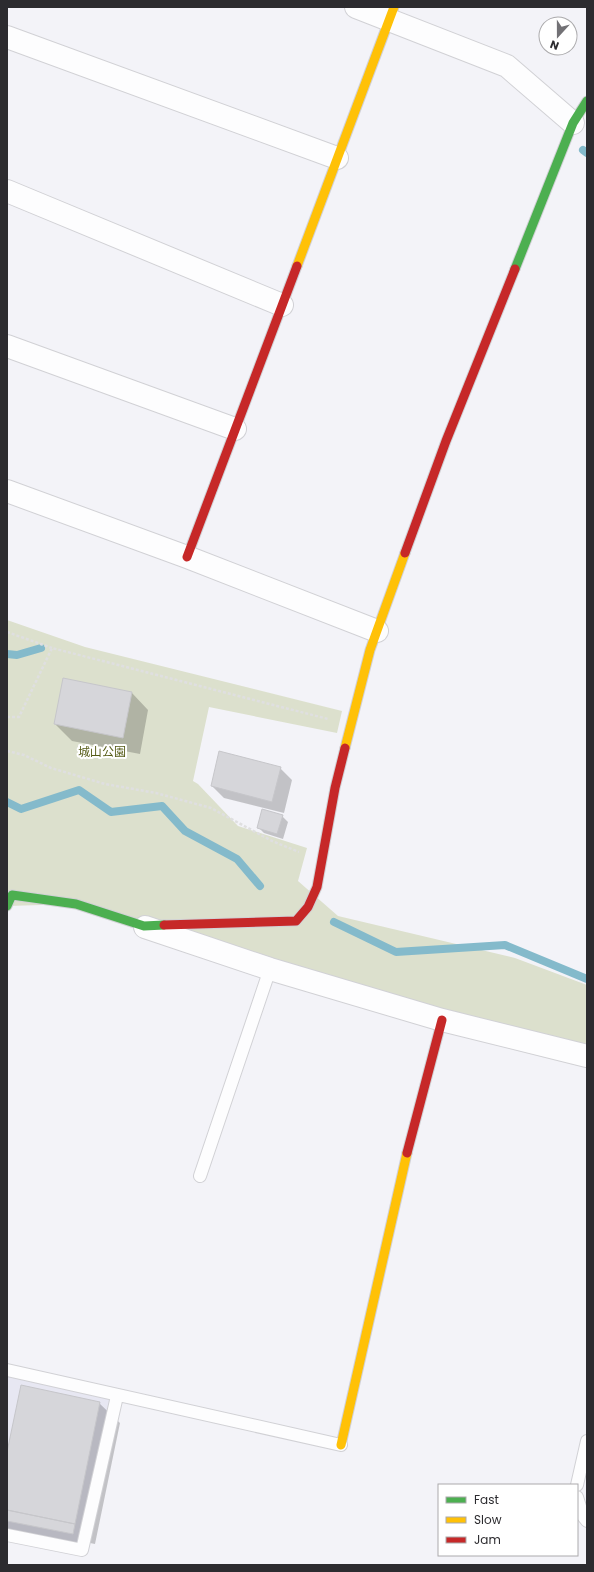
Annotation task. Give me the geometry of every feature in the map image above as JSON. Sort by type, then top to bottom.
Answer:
[{"type":"street","points":[[356,7],[392,13],[507,66],[573,123]]},
{"type":"street","points":[[187,557],[392,13]]},
{"type":"street","points":[[7,37],[337,158]]},
{"type":"street","points":[[144,926],[296,921],[308,907],[317,887],[335,788],[370,650],[446,442],[573,123],[587,101]]},
{"type":"street","points":[[7,191],[282,305]]},
{"type":"street","points":[[7,346],[235,429]]},
{"type":"street","points":[[7,491],[187,557],[377,631]]},
{"type":"street","points":[[7,906],[12,895],[76,904],[270,969],[442,1020],[587,1056]]},
{"type":"street","points":[[341,1445],[407,1153],[442,1020]]},
{"type":"lane","points":[[200,1176],[270,969]]},
{"type":"lane","points":[[7,1370],[117,1396],[341,1445]]},
{"type":"lane","points":[[7,1534],[82,1550],[117,1396]]},
{"type":"lane","points":[[576,1484],[587,1441]]},
{"type":"lane","points":[[578,1500],[583,1516],[587,1521]]},
{"type":"path","points":[[7,632],[52,648],[352,725]]},
{"type":"path","points":[[7,718],[19,716],[52,648]]},
{"type":"path","points":[[7,751],[24,755],[51,768],[105,784],[156,793],[211,808],[272,841],[322,861]]},
{"type":"shaded area","points":[[7,1370],[117,1396],[82,1550],[7,1535]]},
{"type":"green space","name":"城山公園","points":[[7,620],[85,647],[342,711],[337,733],[209,707],[193,781],[198,784],[238,826],[307,848],[298,881],[338,916],[515,958],[587,985],[587,1056],[76,904],[7,906]]},
{"type":"building","points":[[63,678],[132,692],[123,738],[54,724]]},
{"type":"building","points":[[219,751],[281,767],[272,802],[211,786]]},
{"type":"building","points":[[262,809],[283,815],[277,834],[257,828]]},
{"type":"building","points":[[21,1385],[100,1402],[75,1524],[7,1510],[7,1452]]},
{"type":"building","points":[[7,1510],[75,1524],[73,1534],[7,1521]]},
{"type":"waterway","points":[[583,150],[587,153]]},
{"type":"waterway","points":[[7,654],[17,655],[41,648]]},
{"type":"waterway","points":[[7,802],[21,809],[79,790],[111,812],[162,806],[185,831],[237,859],[260,886]]},
{"type":"waterway","points":[[334,922],[396,952],[505,945],[587,979]]},
{"type":"traffic: fast","points":[[515,269],[573,123],[587,101]]},
{"type":"traffic: fast","points":[[7,906],[12,895],[76,904],[144,926],[164,925]]},
{"type":"traffic: slow","points":[[297,266],[394,7]]},
{"type":"traffic: slow","points":[[345,748],[370,650],[405,553]]},
{"type":"traffic: slow","points":[[341,1445],[407,1153]]},
{"type":"traffic: jam","points":[[187,557],[297,266]]},
{"type":"traffic: jam","points":[[405,553],[446,441],[515,269]]},
{"type":"traffic: jam","points":[[164,925],[296,921],[308,907],[317,887],[335,788],[345,748]]},
{"type":"traffic: jam","points":[[407,1153],[442,1020]]}]
